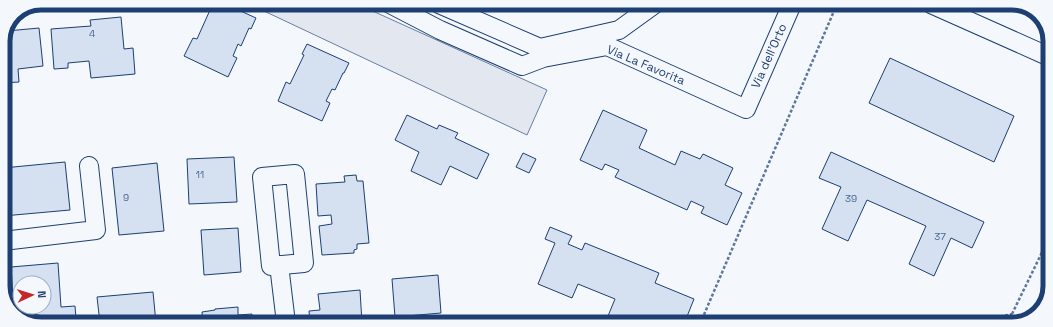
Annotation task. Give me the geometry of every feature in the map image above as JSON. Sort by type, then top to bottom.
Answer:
[{"type":"street","name":"Via La Favorita","points":[[400,10],[440,30],[522,66],[543,58],[607,46],[746,109]]},
{"type":"street","points":[[452,10],[540,48],[619,30],[647,10]]},
{"type":"street","name":"Via dell'Orto","points":[[746,109],[789,10]]},
{"type":"street","points":[[945,10],[1043,54]]},
{"type":"street","points":[[10,240],[96,230],[89,166]]},
{"type":"street","points":[[295,174],[304,263],[279,265],[271,266],[262,177],[295,174]]},
{"type":"street","points":[[279,265],[285,317]]},
{"type":"path","points":[[703,317],[834,10]]},
{"type":"path","points":[[1012,314],[1043,250]]},
{"type":"path","points":[[998,317],[1012,314]]},
{"type":"shaded area","points":[[262,10],[370,10],[547,90],[527,135]]},
{"type":"building","points":[[210,10],[238,10],[256,18],[251,29],[249,28],[241,46],[238,44],[233,56],[237,58],[228,77],[184,56],[193,38],[197,39]]},
{"type":"building","points":[[121,17],[124,49],[133,48],[135,74],[91,78],[89,61],[68,63],[68,68],[54,69],[51,29],[91,26],[90,20]]},
{"type":"building","points":[[39,28],[43,66],[18,69],[19,82],[10,83],[10,41],[12,31]]},
{"type":"building","points":[[307,44],[349,63],[335,90],[332,89],[326,101],[330,103],[322,121],[278,101],[286,82],[290,84],[304,55],[302,54]]},
{"type":"building","points":[[890,58],[1014,116],[994,162],[869,103]]},
{"type":"building","points":[[603,110],[647,130],[639,148],[675,165],[681,151],[700,159],[703,154],[733,168],[725,185],[742,193],[727,225],[701,213],[704,207],[691,201],[687,210],[615,177],[619,170],[605,164],[602,170],[580,160]]},
{"type":"building","points":[[407,115],[437,129],[439,125],[458,133],[455,138],[489,154],[477,179],[450,166],[441,185],[411,171],[419,152],[395,140]]},
{"type":"building","points":[[831,152],[984,222],[972,248],[951,238],[934,276],[909,264],[926,226],[867,200],[848,241],[822,229],[841,187],[819,178]]},
{"type":"building","points":[[523,153],[536,159],[529,173],[516,167]]},
{"type":"building","points":[[234,157],[237,202],[189,204],[187,159]]},
{"type":"building","points":[[65,162],[70,210],[10,215],[10,167]]},
{"type":"building","points":[[157,163],[164,231],[119,235],[112,168]]},
{"type":"building","points":[[356,175],[357,181],[363,181],[369,243],[357,244],[357,249],[354,250],[354,253],[322,255],[319,226],[332,224],[331,215],[318,216],[316,184],[345,182],[344,176]]},
{"type":"building","points":[[550,227],[572,236],[568,244],[582,250],[585,243],[659,273],[655,283],[694,299],[687,317],[611,317],[608,316],[615,299],[578,284],[572,298],[538,284],[555,243],[545,239]]},
{"type":"building","points":[[238,228],[241,272],[204,275],[201,230]]},
{"type":"building","points":[[58,263],[61,307],[75,306],[76,317],[29,315],[52,315],[52,275],[12,275],[12,282],[11,267]]},
{"type":"building","points":[[438,275],[441,313],[395,317],[392,279]]},
{"type":"building","points":[[360,290],[362,317],[310,317],[309,311],[320,310],[318,294]]},
{"type":"building","points":[[153,292],[155,317],[99,317],[97,297]]},
{"type":"building","points":[[238,307],[238,315],[252,314],[252,317],[202,317],[202,312]]}]
